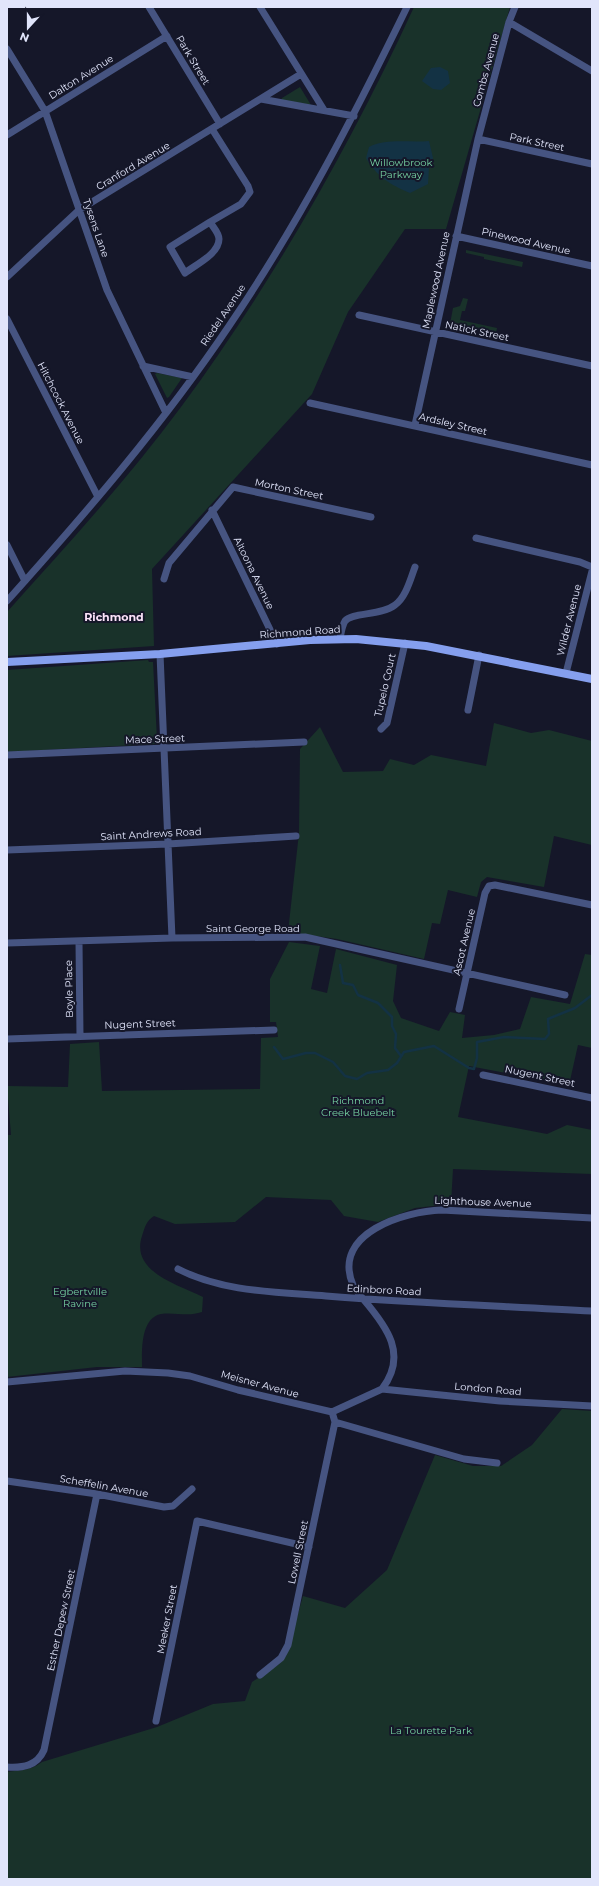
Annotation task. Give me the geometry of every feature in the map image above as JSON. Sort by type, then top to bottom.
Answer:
[{"type":"street","name":"Park Street","points":[[149,7],[220,124]]},
{"type":"street","points":[[260,7],[324,110]]},
{"type":"street","name":"Riedel Avenue","points":[[7,601],[98,497],[166,413],[230,326],[298,217],[354,116],[407,7]]},
{"type":"street","name":"Combs Avenue","points":[[478,139],[509,22],[515,7]]},
{"type":"street","points":[[509,22],[592,71]]},
{"type":"street","name":"Dalton Avenue","points":[[7,135],[167,36]]},
{"type":"street","name":"Tysens Lane","points":[[7,49],[45,111],[107,290],[166,413]]},
{"type":"street","name":"Cranford Avenue","points":[[7,277],[79,210],[301,74]]},
{"type":"street","points":[[261,99],[354,116]]},
{"type":"street","points":[[210,222],[218,234],[218,244],[213,252],[185,273],[170,247],[210,222],[241,204],[250,192],[248,186],[212,129]]},
{"type":"street","name":"Park Street","points":[[478,139],[592,164]]},
{"type":"street","name":"Maplewood Avenue","points":[[415,425],[478,139]]},
{"type":"street","name":"Pinewood Avenue","points":[[456,236],[592,266]]},
{"type":"street","name":"Natick Street","points":[[359,315],[592,366]]},
{"type":"street","name":"Hitchcock Avenue","points":[[7,318],[98,497]]},
{"type":"street","points":[[143,366],[192,377]]},
{"type":"street","name":"Ardsley Street","points":[[310,403],[592,465]]},
{"type":"street","name":"Morton Street","points":[[212,510],[233,488],[371,517]]},
{"type":"street","points":[[164,579],[169,563],[212,510]]},
{"type":"street","name":"Altoona Avenue","points":[[212,510],[277,644]]},
{"type":"street","points":[[476,538],[580,562],[592,567]]},
{"type":"street","points":[[7,545],[25,581]]},
{"type":"street","points":[[340,639],[344,624],[350,617],[377,613],[395,605],[402,597],[415,567]]},
{"type":"street","name":"Wilder Avenue","points":[[566,673],[592,571]]},
{"type":"street","name":"Richmond Road","points":[[7,662],[160,654],[340,639],[405,643],[479,655],[592,678]]},
{"type":"street","name":"Tupelo Court","points":[[382,729],[387,723],[405,643]]},
{"type":"street","points":[[160,654],[172,938]]},
{"type":"street","points":[[468,710],[479,655]]},
{"type":"street","name":"Mace Street","points":[[7,755],[304,742]]},
{"type":"street","name":"Saint Andrews Road","points":[[7,850],[168,844],[296,836]]},
{"type":"street","name":"Ascot Avenue","points":[[459,1009],[487,889],[491,885],[592,905]]},
{"type":"street","name":"Saint George Road","points":[[7,943],[172,938],[305,937],[565,996]]},
{"type":"street","name":"Boyle Place","points":[[79,942],[80,1036]]},
{"type":"street","name":"Nugent Street","points":[[7,1039],[274,1030]]},
{"type":"street","name":"Nugent Street","points":[[483,1074],[592,1098]]},
{"type":"street","name":"Lighthouse Avenue","points":[[364,1299],[354,1286],[350,1268],[350,1259],[358,1244],[383,1224],[397,1218],[426,1210],[442,1210],[592,1218]]},
{"type":"street","name":"Edinboro Road","points":[[178,1270],[200,1280],[265,1291],[364,1299],[592,1311]]},
{"type":"street","points":[[364,1299],[389,1334],[393,1344],[394,1365],[388,1382],[382,1389],[332,1412],[336,1422],[464,1459],[497,1463]]},
{"type":"street","name":"Meisner Avenue","points":[[7,1382],[125,1371],[168,1373],[190,1376],[238,1390],[332,1412]]},
{"type":"street","name":"London Road","points":[[382,1389],[493,1400],[592,1406]]},
{"type":"street","name":"Lowell Street","points":[[260,1675],[281,1658],[288,1645],[336,1422]]},
{"type":"street","name":"Scheffelin Avenue","points":[[7,1481],[97,1494],[164,1507],[173,1506],[192,1489]]},
{"type":"street","name":"Esther Depew Street","points":[[7,1767],[20,1767],[33,1764],[41,1756],[44,1750],[97,1494]]},
{"type":"street","name":"Meeker Street","points":[[156,1721],[197,1521],[309,1547]]},
{"type":"green space","name":"Willowbrook Parkway","points":[[414,7],[510,7],[446,229],[405,229],[348,312],[312,394],[152,569],[154,646],[7,656],[7,612],[97,511],[140,460],[215,360],[278,263],[308,213],[363,111]]},
{"type":"green space","points":[[300,87],[311,105],[281,100],[282,98]]},
{"type":"green space","points":[[466,250],[523,262],[522,267],[484,259],[484,257],[466,253]]},
{"type":"green space","points":[[463,298],[468,299],[465,311],[462,311],[460,320],[497,328],[496,333],[450,324],[453,308],[460,306]]},
{"type":"green space","points":[[157,373],[182,378],[167,398],[155,374]]},
{"type":"green space","points":[[148,660],[149,662],[153,662],[157,739],[155,744],[7,752],[7,670]]},
{"type":"green space","points":[[494,723],[531,733],[549,730],[592,741],[592,845],[554,836],[544,887],[487,877],[481,882],[477,897],[448,890],[440,924],[432,923],[424,959],[337,939],[288,932],[299,833],[300,749],[320,727],[343,772],[383,771],[390,759],[414,765],[431,755],[486,766]]},
{"type":"green space","name":"Richmond Creek Bluebelt","points":[[289,942],[320,946],[311,989],[327,993],[336,949],[397,965],[393,1001],[401,1018],[439,1031],[450,1012],[465,1015],[462,1038],[494,1035],[520,1029],[531,997],[570,1004],[585,954],[592,955],[592,1048],[578,1045],[569,1085],[469,1066],[458,1117],[547,1134],[567,1125],[592,1130],[592,1174],[453,1169],[451,1204],[415,1208],[378,1222],[344,1216],[331,1200],[266,1197],[235,1222],[175,1224],[154,1216],[147,1222],[142,1236],[140,1248],[143,1259],[159,1276],[203,1297],[202,1312],[192,1314],[161,1314],[154,1317],[149,1322],[144,1336],[142,1345],[142,1367],[97,1367],[7,1377],[7,1135],[11,1135],[7,1086],[68,1087],[70,1044],[99,1042],[102,1091],[260,1089],[261,1038],[278,1037],[276,1022],[270,1022],[270,979]]},
{"type":"green space","name":"La Tourette Park","points":[[562,1409],[592,1411],[592,1879],[7,1879],[7,1772],[29,1769],[42,1762],[157,1727],[213,1704],[245,1701],[252,1682],[279,1664],[286,1656],[303,1596],[345,1608],[387,1570],[435,1455],[473,1466],[501,1466],[532,1445]]},
{"type":"water","points":[[440,67],[448,71],[450,83],[441,90],[433,89],[422,81],[431,68]]},
{"type":"water","points":[[429,141],[433,158],[429,168],[428,184],[410,193],[385,180],[370,165],[366,158],[369,147],[376,144],[390,142]]},
{"type":"waterway","points":[[340,965],[343,983],[353,985],[358,995],[378,1003],[392,1017],[392,1026],[396,1034],[395,1048],[401,1056]]},
{"type":"waterway","points":[[274,1047],[283,1059],[306,1053],[315,1053],[333,1062],[345,1076],[357,1079],[367,1073],[388,1070],[397,1063],[404,1052],[434,1046],[469,1068],[474,1069],[477,1058],[477,1042],[504,1037],[545,1039],[549,1034],[548,1019],[575,1008],[592,995]]},
{"type":"district","name":"Richmond","points":[[114,617]]},
{"type":"park label","name":"Egbertville Ravine","points":[[80,1296]]}]
